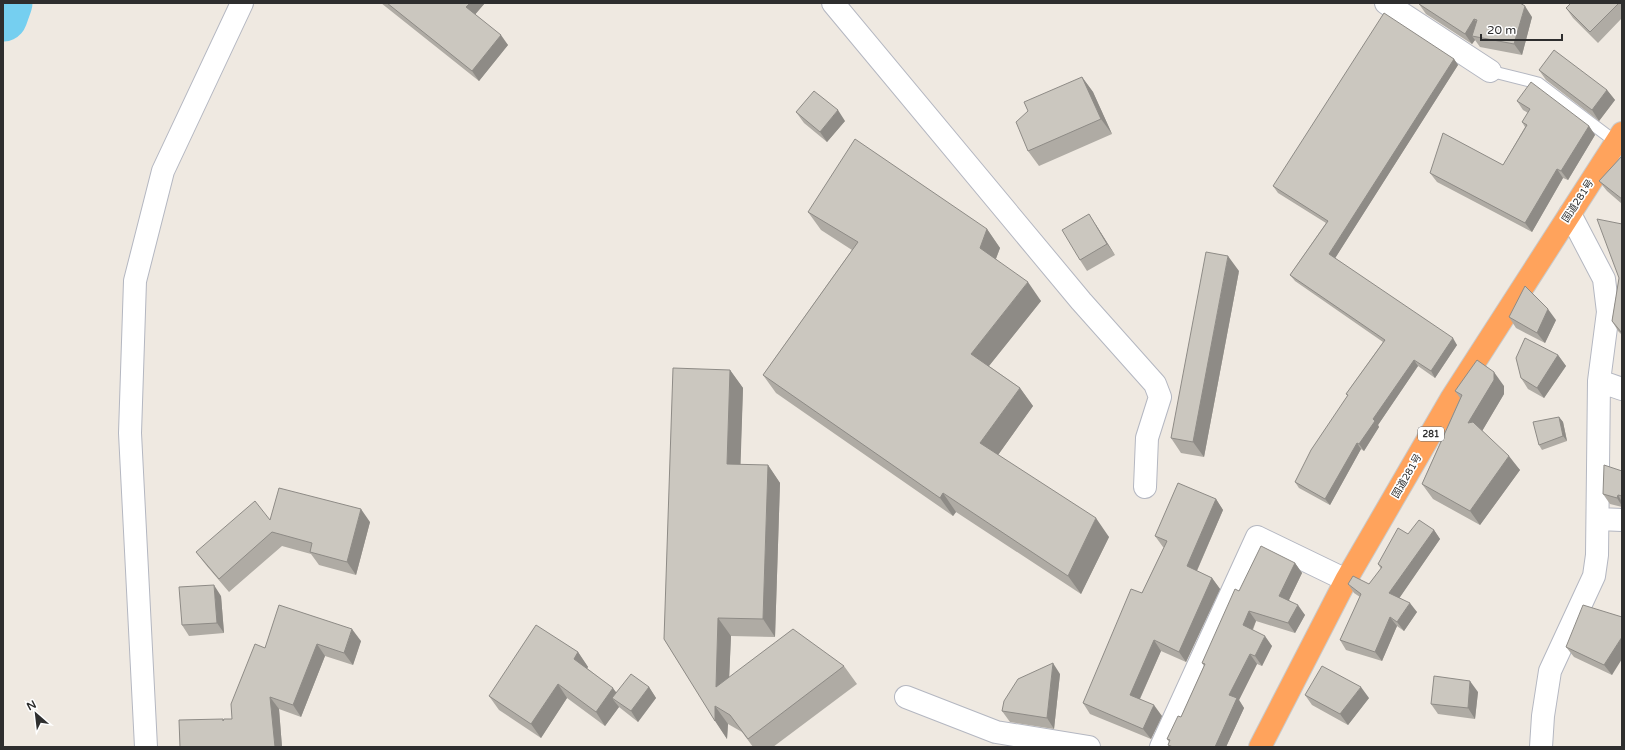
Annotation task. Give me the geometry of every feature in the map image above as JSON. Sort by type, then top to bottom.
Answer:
[{"type":"highway","name":"国道281号","points":[[1260,747],[1346,580],[1452,399],[1619,138]]},
{"type":"street","points":[[146,747],[130,433],[135,281],[163,171],[242,3]]},
{"type":"street","points":[[1386,3],[1497,73]]},
{"type":"street","points":[[835,4],[1076,295],[1155,384],[1160,397],[1147,438],[1145,487]]},
{"type":"street","points":[[1541,747],[1543,716],[1550,671],[1594,576],[1597,555],[1599,381],[1608,312],[1604,279],[1570,214]]},
{"type":"street","points":[[1599,381],[1622,389]]},
{"type":"street","points":[[1598,519],[1622,520]]},
{"type":"street","points":[[1161,747],[1257,537],[1346,580]]},
{"type":"street","points":[[906,697],[996,732],[1089,747]]},
{"type":"lane","points":[[1497,73],[1538,83],[1619,138]]},
{"type":"building","points":[[387,3],[470,3],[466,7],[501,35],[472,71]]},
{"type":"building","points":[[1419,3],[1520,3],[1525,6],[1514,44],[1472,36],[1477,20],[1474,19],[1465,34]]},
{"type":"building","points":[[1571,3],[1619,3],[1590,32],[1566,8]]},
{"type":"building","points":[[1384,13],[1454,59],[1329,254],[1453,338],[1431,371],[1414,360],[1373,419],[1375,421],[1359,444],[1357,443],[1325,499],[1295,482],[1311,450],[1348,395],[1346,394],[1385,340],[1290,275],[1328,221],[1273,186]]},
{"type":"building","points":[[1554,50],[1607,90],[1592,110],[1539,70]]},
{"type":"building","points":[[1082,77],[1101,119],[1028,151],[1016,122],[1028,111],[1024,102]]},
{"type":"building","points":[[1531,82],[1589,126],[1561,171],[1557,169],[1525,223],[1430,173],[1443,133],[1503,165],[1527,125],[1522,122],[1530,109],[1517,101]]},
{"type":"building","points":[[814,91],[838,110],[820,132],[796,112]]},
{"type":"building","points":[[855,139],[987,229],[980,248],[1028,282],[971,354],[1020,388],[980,443],[1096,518],[1068,576],[943,493],[940,498],[763,375],[858,242],[808,212]]},
{"type":"building","points":[[1622,156],[1622,199],[1599,181]]},
{"type":"building","points":[[1089,214],[1107,244],[1080,260],[1062,230]]},
{"type":"building","points":[[1597,219],[1622,224],[1622,333],[1612,321],[1619,278]]},
{"type":"building","points":[[1206,252],[1228,256],[1193,442],[1171,438]]},
{"type":"building","points":[[1525,286],[1548,309],[1537,333],[1509,317]]},
{"type":"building","points":[[1525,338],[1558,355],[1537,388],[1521,378],[1516,358]]},
{"type":"building","points":[[1477,360],[1494,372],[1494,380],[1468,423],[1473,422],[1509,456],[1470,511],[1422,484],[1462,395],[1455,391]]},
{"type":"building","points":[[673,368],[730,370],[727,464],[768,465],[763,619],[718,618],[716,687],[793,629],[844,666],[748,739],[730,715],[715,706],[715,721],[664,639]]},
{"type":"building","points":[[1559,417],[1563,436],[1539,445],[1533,422]]},
{"type":"building","points":[[1604,465],[1622,471],[1622,496],[1618,495],[1617,498],[1603,494]]},
{"type":"building","points":[[1178,483],[1216,499],[1187,566],[1212,578],[1179,652],[1154,640],[1130,695],[1154,705],[1143,729],[1083,703],[1131,589],[1142,593],[1167,541],[1155,536]]},
{"type":"building","points":[[279,488],[361,509],[347,562],[310,552],[312,543],[272,532],[219,579],[196,552],[255,501],[270,520]]},
{"type":"building","points":[[1419,520],[1434,530],[1389,593],[1410,603],[1397,622],[1390,617],[1375,652],[1340,640],[1361,594],[1348,584],[1353,576],[1369,584],[1382,567],[1378,564],[1398,528],[1408,534]]},
{"type":"building","points":[[1261,546],[1295,563],[1279,596],[1298,605],[1288,623],[1249,611],[1243,625],[1265,636],[1255,656],[1250,654],[1229,695],[1237,698],[1215,747],[1173,747],[1168,745],[1170,740],[1167,739],[1178,716],[1181,717],[1205,664],[1202,663],[1235,589],[1239,591]]},
{"type":"building","points":[[214,585],[217,623],[182,625],[179,587]]},
{"type":"building","points":[[279,605],[352,629],[344,653],[317,644],[293,705],[270,697],[275,747],[180,747],[179,720],[223,719],[223,721],[224,719],[232,719],[231,704],[255,644],[265,648]]},
{"type":"building","points":[[1583,605],[1622,617],[1622,637],[1604,665],[1566,647]]},
{"type":"building","points":[[536,625],[578,652],[574,659],[613,688],[596,712],[558,684],[531,724],[489,696]]},
{"type":"building","points":[[1053,663],[1047,718],[1002,711],[1004,701],[1018,679]]},
{"type":"building","points":[[1322,666],[1361,687],[1340,714],[1305,695]]},
{"type":"building","points":[[631,674],[649,687],[631,711],[612,698]]},
{"type":"building","points":[[1434,676],[1470,681],[1468,708],[1431,704]]},
{"type":"waterway","points":[[3,17],[8,3]]}]
